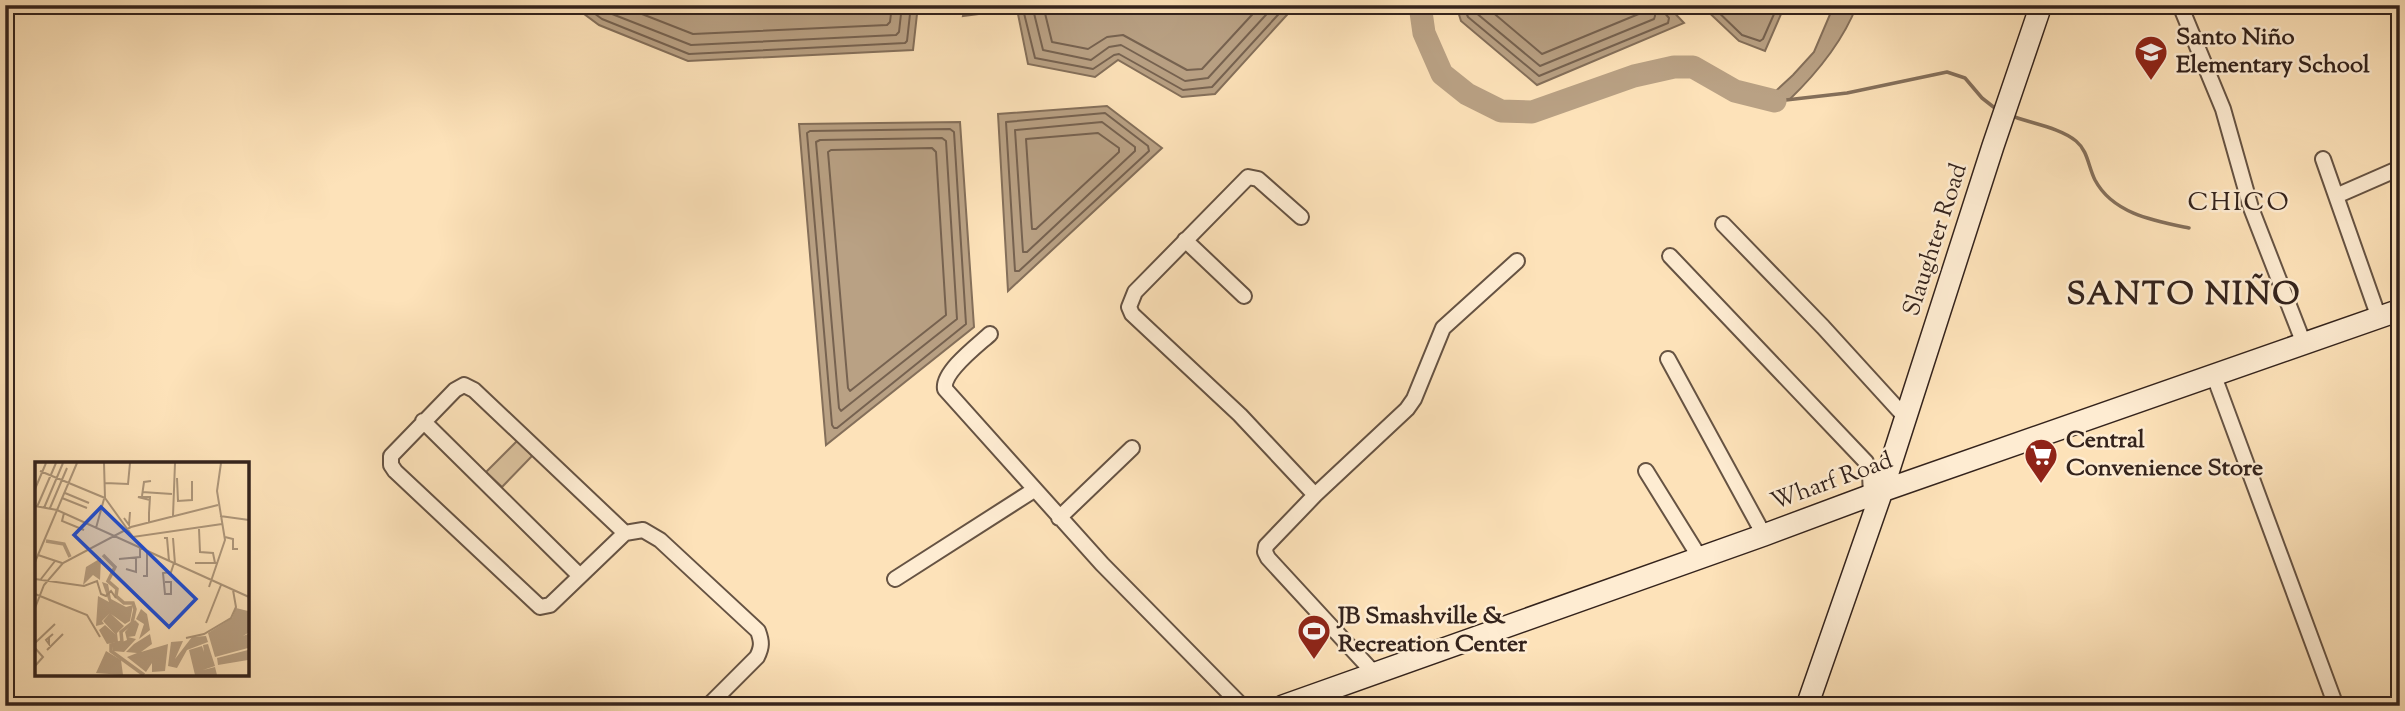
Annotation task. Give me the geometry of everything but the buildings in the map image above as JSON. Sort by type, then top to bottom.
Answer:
[{"type":"main road","name":"Slaughter Road","points":[[1807,706],[1877,493],[1906,418],[1993,145],[2041,5]]},
{"type":"main road","name":"Wharf Road","points":[[1283,706],[1877,493],[2400,310]]},
{"type":"street","points":[[2179,5],[2223,109],[2251,208],[2304,344]]},
{"type":"street","points":[[2323,159],[2379,318]]},
{"type":"street","points":[[2336,196],[2400,168]]},
{"type":"street","points":[[1301,217],[1258,179],[1248,177],[1135,292],[1129,302],[1132,313],[1240,415],[1315,495]]},
{"type":"street","points":[[1723,224],[1906,418]]},
{"type":"street","points":[[1185,240],[1244,296]]},
{"type":"street","points":[[1670,256],[1866,462],[1877,493]]},
{"type":"street","points":[[1374,673],[1265,552],[1271,539],[1407,409],[1418,391],[1443,328],[1517,261]]},
{"type":"street","points":[[990,334],[947,375],[943,384],[950,396],[1101,564],[1242,706]]},
{"type":"street","points":[[1668,359],[1764,535]]},
{"type":"street","points":[[2214,376],[2336,706]]},
{"type":"street","points":[[625,533],[469,387],[460,386],[391,456],[391,466],[395,471],[540,607],[550,605],[625,533],[643,530],[660,540],[758,631],[762,647],[757,657],[708,706]]},
{"type":"street","points":[[424,421],[580,576]]},
{"type":"street","points":[[1059,518],[1132,448]]},
{"type":"street","points":[[1646,471],[1700,558]]},
{"type":"street","points":[[895,579],[1034,490]]},
{"type":"shaded area","points":[[518,440],[533,455],[502,487],[486,472]]},
{"type":"water","points":[[572,5],[918,5],[913,50],[688,61],[599,25]]},
{"type":"water","points":[[966,5],[1296,5],[1215,94],[1182,97],[1118,60],[1095,77],[1028,64],[1017,9],[963,16]]},
{"type":"water","points":[[1456,5],[1667,5],[1684,23],[1537,85],[1461,21]]},
{"type":"water","points":[[1701,5],[1785,5],[1765,51],[1739,41]]},
{"type":"water","points":[[1834,5],[1857,5],[1828,56],[1789,100],[1767,99],[1814,52]]},
{"type":"water","points":[[1107,106],[1162,148],[1008,291],[998,114]]},
{"type":"water","points":[[960,122],[974,327],[826,445],[799,124]]},
{"type":"waterway","points":[[1420,5],[1424,33],[1442,74],[1467,94],[1501,111],[1532,112],[1634,76],[1674,67],[1693,67],[1735,91],[1775,101]]},
{"type":"waterway","points":[[1786,100],[1847,93],[1947,72],[1965,78],[1982,98],[1996,109]]},
{"type":"waterway","points":[[2015,117],[2055,130],[2076,141],[2083,149],[2095,180],[2112,201],[2149,219],[2189,228]]},
{"type":"place","name":"Santo Niño Elementary School","points":[[2151,82]]},
{"type":"place","name":"Central Convenience Store","points":[[2041,485]]},
{"type":"place","name":"JB Smashville & Recreation Center","points":[[1314,661]]},
{"type":"district","name":"CHICO","points":[[2239,203]]},
{"type":"district","name":"SANTO NIÑO","points":[[2184,296]]}]
